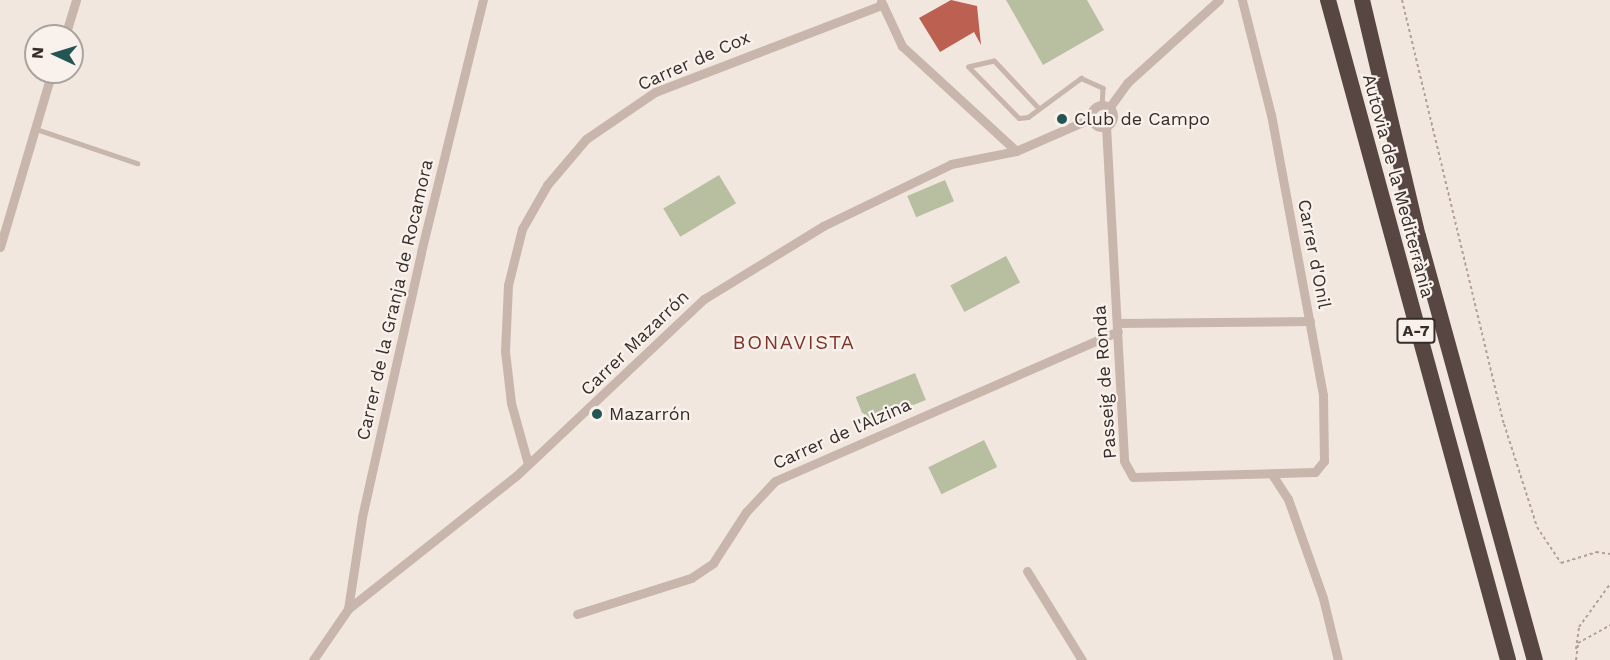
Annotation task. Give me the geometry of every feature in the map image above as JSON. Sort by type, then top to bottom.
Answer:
[{"type":"highway","name":"Autovia de la Mediterrània","points":[[1328,0],[1508,660]]},
{"type":"highway","name":"Autovia de la Mediterrània","points":[[1362,0],[1419,236],[1535,660]]},
{"type":"street","points":[[69,24],[76,0]]},
{"type":"street","name":"Carrer de la Granja de Rocamora","points":[[348,609],[421,252],[483,0]]},
{"type":"street","points":[[882,2],[902,46],[1016,151],[1092,118],[1127,83],[1219,0]]},
{"type":"street","name":"Carrer d'Onil","points":[[1242,0],[1271,115],[1323,395],[1324,461],[1316,472],[1273,476]]},
{"type":"street","name":"Carrer de Cox","points":[[528,464],[507,372],[508,285],[522,229],[548,185],[586,139],[655,93],[882,2]]},
{"type":"street","points":[[0,247],[33,128],[48,84]]},
{"type":"street","name":"Passeig de Ronda","points":[[1105,106],[1113,118],[1106,126],[1124,461],[1133,477],[1273,476]]},
{"type":"street","points":[[1092,118],[1106,126]]},
{"type":"street","name":"Carrer Mazarrón","points":[[348,609],[528,464],[664,333],[757,264],[951,164],[1016,151]]},
{"type":"street","name":"Carrer de l'Alzina","points":[[577,614],[691,578],[713,563],[746,512],[775,481],[1117,327],[1310,321]]},
{"type":"street","points":[[1273,476],[1288,499],[1323,598],[1338,660]]},
{"type":"street","points":[[1027,570],[1082,660]]},
{"type":"street","points":[[313,660],[348,609]]},
{"type":"lane","points":[[1038,108],[994,61],[969,67],[1009,114],[1028,117],[1081,78],[1099,83],[1105,106]]},
{"type":"lane","points":[[33,128],[137,163]]},
{"type":"path","points":[[1402,0],[1503,424],[1537,527],[1561,563],[1596,552],[1610,554]]},
{"type":"path","points":[[1576,660],[1579,627],[1610,584]]},
{"type":"path","points":[[1576,649],[1610,625]]},
{"type":"green space","points":[[1006,0],[1087,0],[1104,30],[1043,65]]},
{"type":"green space","points":[[719,175],[736,203],[680,237],[663,208]]},
{"type":"green space","points":[[945,180],[954,201],[916,217],[907,196]]},
{"type":"green space","points":[[1006,256],[1020,282],[964,312],[950,286]]},
{"type":"green space","points":[[915,373],[926,400],[867,424],[856,397]]},
{"type":"green space","points":[[984,440],[997,467],[941,494],[928,467]]},
{"type":"building","points":[[951,0],[977,6],[981,45],[974,32],[940,52],[919,18]]},
{"type":"place","name":"Club de Campo","points":[[1062,119]]},
{"type":"place","name":"Mazarrón","points":[[597,414]]},
{"type":"district","name":"BONAVISTA","points":[[794,342]]}]
